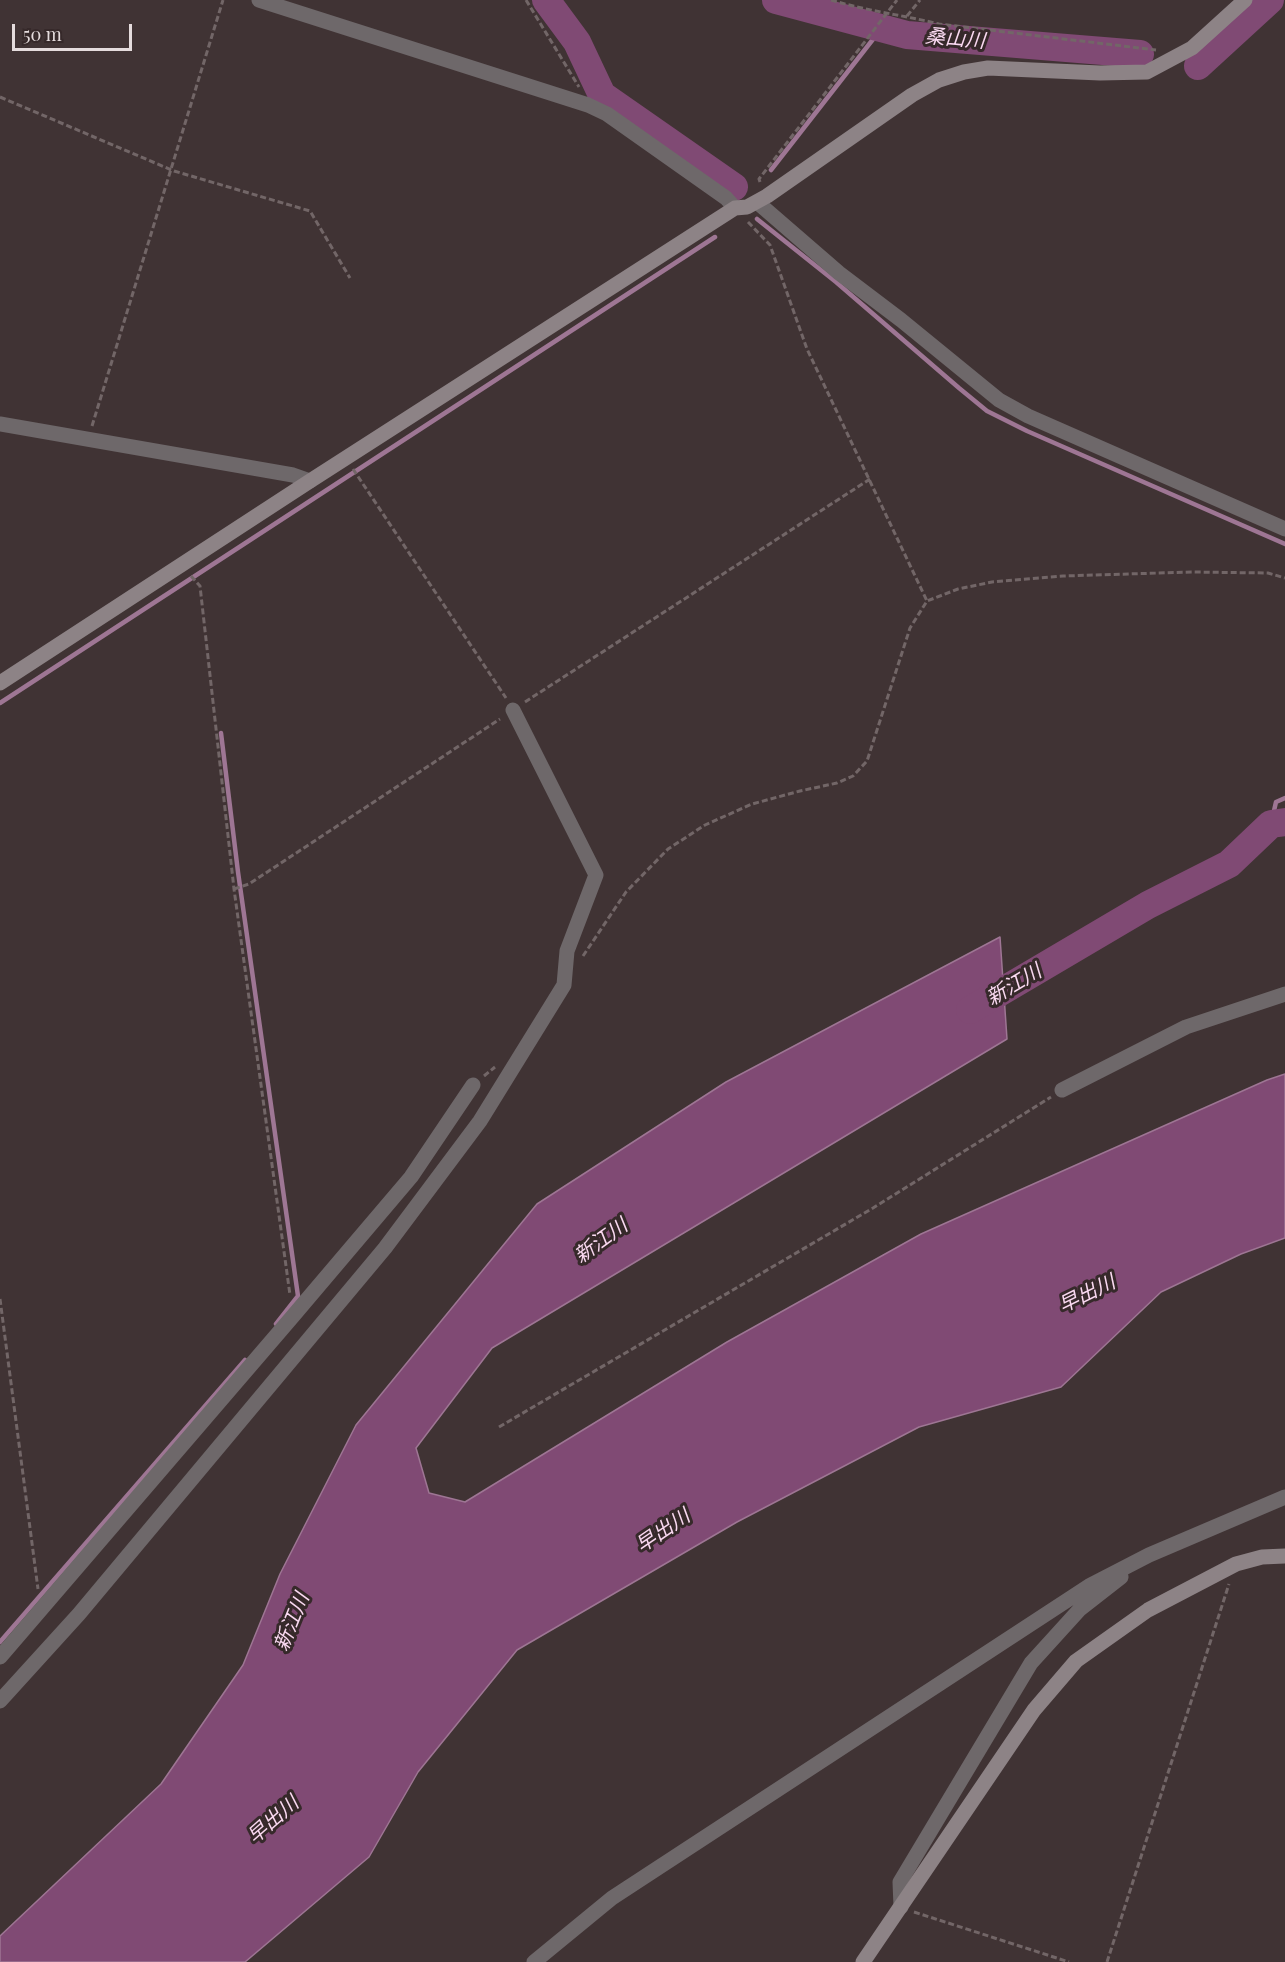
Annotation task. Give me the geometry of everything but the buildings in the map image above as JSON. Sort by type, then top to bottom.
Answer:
[{"type":"street","points":[[259,0],[588,105],[607,114],[726,198],[735,208]]},
{"type":"street","points":[[0,683],[735,208],[747,207],[762,199],[912,95],[939,80],[964,72],[988,68],[1100,73],[1147,72],[1192,48],[1245,0]]},
{"type":"street","points":[[762,199],[839,273],[999,400],[1028,416],[1285,529]]},
{"type":"street","points":[[0,424],[293,476],[310,481]]},
{"type":"street","points":[[0,1701],[79,1614],[385,1248],[480,1120],[564,985],[567,951],[596,874],[513,710]]},
{"type":"street","points":[[1062,1090],[1186,1027],[1285,994]]},
{"type":"street","points":[[0,1657],[411,1177],[474,1085]]},
{"type":"street","points":[[534,1962],[612,1898],[1089,1586],[1149,1555],[1285,1497]]},
{"type":"street","points":[[901,1907],[900,1882],[1031,1663],[1080,1609],[1149,1555]]},
{"type":"street","points":[[864,1962],[1034,1710],[1076,1661],[1148,1610],[1236,1564],[1262,1557],[1285,1556]]},
{"type":"path","points":[[88,440],[223,0]]},
{"type":"path","points":[[526,0],[579,86],[588,105]]},
{"type":"path","points":[[831,0],[939,24],[1160,50]]},
{"type":"path","points":[[762,199],[759,179],[897,0]]},
{"type":"path","points":[[907,16],[920,0]]},
{"type":"path","points":[[0,98],[171,170],[310,211],[350,278]]},
{"type":"path","points":[[735,208],[770,245],[807,349],[927,601]]},
{"type":"path","points":[[346,458],[513,710]]},
{"type":"path","points":[[234,889],[249,884],[870,479]]},
{"type":"path","points":[[182,565],[200,586],[234,889],[293,1316]]},
{"type":"path","points":[[583,957],[626,892],[668,849],[705,825],[752,804],[800,790],[837,783],[853,776],[867,761],[910,628],[927,601],[958,589],[992,582],[1062,576],[1192,572],[1268,573],[1285,578]]},
{"type":"path","points":[[499,1427],[873,1208],[1062,1090]]},
{"type":"path","points":[[0,1299],[41,1610]]},
{"type":"path","points":[[1107,1962],[1236,1564]]},
{"type":"path","points":[[901,1907],[1069,1962]]},
{"type":"water","name":"早出川","points":[[1000,937],[1007,1039],[492,1348],[416,1448],[429,1493],[465,1502],[727,1342],[921,1234],[1285,1074],[1285,1238],[1241,1254],[1161,1292],[1061,1387],[919,1427],[737,1522],[517,1650],[418,1772],[369,1857],[245,1962],[0,1962],[0,1936],[161,1784],[243,1665],[280,1574],[356,1425],[537,1204],[726,1082]]},
{"type":"waterway","points":[[546,0],[577,42],[602,95],[734,187]]},
{"type":"waterway","name":"桑山川","points":[[776,0],[907,35],[1140,54]]},
{"type":"waterway","name":"桑山川","points":[[1198,66],[1270,0]]},
{"type":"waterway","points":[[771,170],[881,29]]},
{"type":"waterway","points":[[757,219],[836,282],[987,411],[1027,431],[1285,544]]},
{"type":"waterway","points":[[0,703],[715,237]]},
{"type":"waterway","points":[[221,733],[238,872],[298,1296],[276,1324]]},
{"type":"waterway","points":[[1271,824],[1276,802],[1285,798]]},
{"type":"waterway","name":"新江川","points":[[970,1010],[1148,905],[1229,864],[1271,824],[1285,822]]},
{"type":"waterway","points":[[0,1642],[245,1360]]}]
